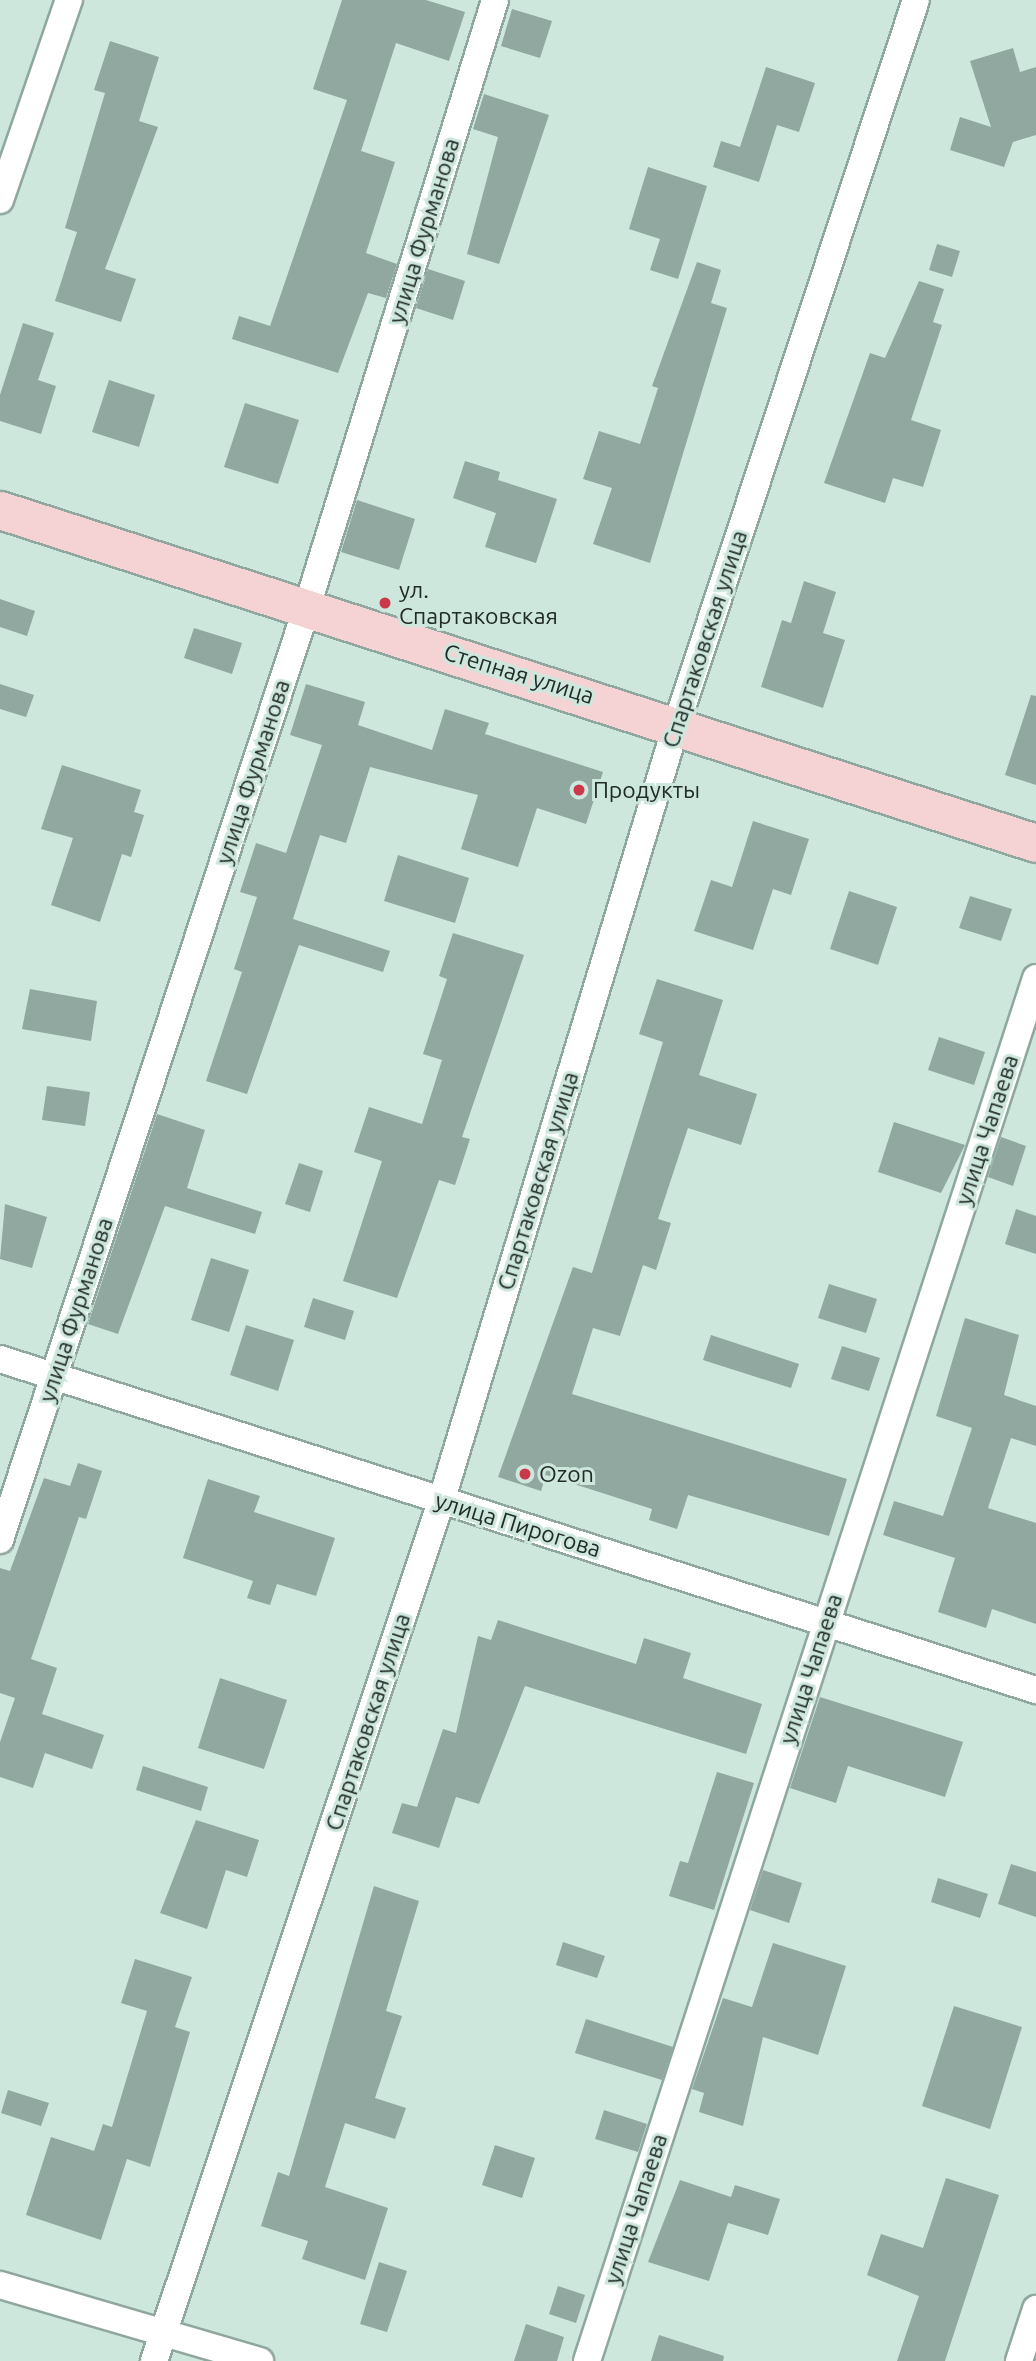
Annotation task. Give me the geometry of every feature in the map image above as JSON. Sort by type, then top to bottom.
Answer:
[{"type":"main road","name":"Степная улица","points":[[0,510],[677,723],[1036,843]]},
{"type":"street","points":[[0,200],[69,0]]},
{"type":"street","name":"улица Фурманова","points":[[0,1540],[307,607],[495,0]]},
{"type":"street","name":"Спартаковская улица","points":[[155,2361],[441,1502],[677,723],[916,0]]},
{"type":"street","name":"улица Чапаева","points":[[587,2361],[1036,978]]},
{"type":"street","name":"улица Пирогова","points":[[0,1359],[441,1502],[827,1621],[1036,1690]]},
{"type":"street","points":[[0,2285],[260,2361]]},
{"type":"street","points":[[1019,2361],[1036,2309]]},
{"type":"building","points":[[342,0],[426,0],[465,12],[449,61],[396,43],[361,151],[395,162],[366,253],[397,264],[386,298],[368,293],[338,373],[232,339],[239,316],[270,326],[347,100],[313,89]]},
{"type":"building","points":[[512,9],[552,21],[540,58],[501,46]]},
{"type":"building","points":[[110,41],[159,57],[139,121],[158,127],[105,269],[136,279],[121,322],[55,301],[77,232],[65,228],[105,93],[94,90]]},
{"type":"building","points":[[1013,48],[1020,72],[1036,67],[1036,135],[1013,142],[1004,167],[950,150],[960,117],[991,127],[970,61]]},
{"type":"building","points":[[766,67],[815,83],[799,132],[777,125],[759,182],[713,167],[721,141],[740,147]]},
{"type":"building","points":[[484,94],[549,115],[499,264],[467,254],[498,137],[473,129]]},
{"type":"building","points":[[648,167],[707,186],[678,279],[650,270],[660,239],[629,229]]},
{"type":"building","points":[[937,244],[960,251],[952,277],[929,270]]},
{"type":"building","points":[[697,262],[721,270],[711,303],[727,308],[650,563],[593,544],[612,488],[583,479],[599,431],[640,444],[658,388],[652,386]]},
{"type":"building","points":[[428,269],[465,281],[453,320],[416,308]]},
{"type":"building","points":[[919,281],[944,289],[933,322],[942,325],[911,420],[941,430],[923,487],[893,478],[885,503],[824,483],[870,353],[885,358]]},
{"type":"building","points":[[23,323],[54,333],[38,380],[56,386],[41,434],[0,421],[0,395]]},
{"type":"building","points":[[109,380],[155,395],[139,447],[92,432]]},
{"type":"building","points":[[245,403],[299,420],[278,484],[224,467]]},
{"type":"building","points":[[465,461],[500,472],[498,480],[557,499],[536,563],[485,547],[496,513],[453,498]]},
{"type":"building","points":[[357,500],[415,519],[399,570],[341,552]]},
{"type":"building","points":[[804,581],[836,592],[823,633],[845,640],[823,708],[761,687],[782,620],[791,623]]},
{"type":"building","points":[[0,599],[35,611],[27,636],[0,627]]},
{"type":"building","points":[[194,628],[242,643],[232,674],[184,658]]},
{"type":"building","points":[[0,684],[34,695],[26,717],[0,709]]},
{"type":"building","points":[[306,684],[365,702],[358,725],[432,750],[445,709],[489,723],[485,734],[603,772],[586,824],[537,808],[518,867],[461,849],[478,795],[370,767],[346,843],[320,835],[293,919],[390,951],[383,972],[299,945],[247,1094],[206,1081],[242,972],[234,969],[257,897],[240,892],[256,843],[286,853],[322,745],[290,735]]},
{"type":"building","points":[[1031,695],[1036,696],[1036,785],[1005,775]]},
{"type":"building","points":[[62,765],[141,790],[134,812],[144,815],[131,857],[122,854],[100,922],[51,905],[73,838],[41,829]]},
{"type":"building","points":[[753,821],[809,839],[791,895],[773,889],[753,950],[694,931],[711,880],[732,887]]},
{"type":"building","points":[[398,855],[469,878],[455,923],[384,901]]},
{"type":"building","points":[[849,891],[897,907],[878,965],[830,949]]},
{"type":"building","points":[[970,896],[1012,909],[1001,941],[959,928]]},
{"type":"building","points":[[453,933],[524,955],[462,1137],[470,1139],[455,1185],[439,1180],[397,1298],[343,1281],[382,1161],[354,1152],[369,1107],[422,1124],[442,1060],[423,1054],[447,979],[439,976]]},
{"type":"building","points":[[657,979],[723,1000],[699,1075],[757,1094],[741,1145],[688,1128],[658,1219],[671,1223],[656,1270],[643,1265],[620,1336],[593,1328],[572,1394],[847,1479],[829,1536],[688,1495],[677,1529],[649,1520],[652,1509],[546,1475],[541,1491],[498,1477],[573,1267],[592,1273],[663,1042],[639,1034]]},
{"type":"building","points":[[30,989],[97,1001],[91,1041],[22,1029]]},
{"type":"building","points":[[939,1037],[985,1052],[974,1085],[928,1070]]},
{"type":"building","points":[[47,1086],[90,1092],[85,1126],[42,1120]]},
{"type":"building","points":[[157,1114],[205,1130],[187,1188],[262,1212],[255,1234],[165,1206],[118,1334],[88,1324]]},
{"type":"building","points":[[894,1122],[965,1145],[941,1193],[878,1172]]},
{"type":"building","points":[[1001,1137],[1026,1146],[1013,1186],[988,1177]]},
{"type":"building","points":[[299,1163],[323,1171],[310,1212],[285,1204]]},
{"type":"building","points":[[5,1204],[47,1217],[32,1268],[0,1259]]},
{"type":"building","points":[[1016,1209],[1036,1216],[1036,1254],[1005,1244]]},
{"type":"building","points":[[211,1258],[249,1270],[229,1332],[191,1320]]},
{"type":"building","points":[[829,1284],[877,1299],[866,1333],[818,1318]]},
{"type":"building","points":[[313,1298],[354,1311],[345,1340],[304,1327]]},
{"type":"building","points":[[965,1318],[1019,1335],[1004,1395],[1036,1406],[1036,1446],[1011,1438],[988,1508],[1036,1523],[1036,1624],[992,1609],[986,1628],[938,1612],[955,1558],[883,1535],[894,1501],[943,1516],[972,1428],[936,1416]]},
{"type":"building","points":[[246,1325],[294,1340],[278,1391],[230,1375]]},
{"type":"building","points":[[711,1335],[799,1364],[791,1388],[703,1360]]},
{"type":"building","points":[[842,1346],[880,1358],[869,1391],[831,1379]]},
{"type":"building","points":[[78,1463],[102,1471],[86,1519],[79,1517],[31,1659],[57,1668],[42,1714],[104,1735],[92,1769],[45,1753],[33,1788],[0,1777],[0,1742],[15,1698],[0,1693],[0,1568],[10,1571],[44,1478],[70,1486]]},
{"type":"building","points":[[208,1479],[260,1496],[254,1512],[335,1538],[316,1596],[277,1584],[270,1605],[247,1598],[253,1581],[183,1558]]},
{"type":"building","points":[[498,1620],[636,1664],[644,1638],[691,1653],[683,1678],[762,1704],[746,1754],[525,1686],[479,1804],[456,1797],[439,1848],[392,1833],[402,1803],[417,1807],[443,1729],[456,1733],[478,1636],[491,1640]]},
{"type":"building","points":[[220,1678],[287,1700],[264,1769],[198,1748]]},
{"type":"building","points":[[820,1697],[963,1742],[945,1797],[848,1766],[836,1803],[790,1788]]},
{"type":"building","points":[[143,1766],[208,1787],[201,1811],[136,1790]]},
{"type":"building","points":[[717,1772],[754,1783],[714,1910],[669,1896],[680,1861],[688,1863]]},
{"type":"building","points":[[196,1820],[259,1840],[247,1877],[226,1870],[207,1929],[160,1913]]},
{"type":"building","points":[[1011,1864],[1036,1872],[1036,1917],[998,1904]]},
{"type":"building","points":[[763,1870],[802,1883],[789,1923],[750,1910]]},
{"type":"building","points":[[938,1878],[988,1894],[980,1918],[931,1902]]},
{"type":"building","points":[[374,1886],[419,1901],[386,2011],[402,2016],[375,2098],[406,2108],[395,2139],[345,2123],[325,2187],[388,2208],[365,2280],[302,2259],[308,2241],[261,2226],[278,2172],[289,2176]]},
{"type":"building","points":[[563,1942],[605,1956],[597,1978],[556,1965]]},
{"type":"building","points":[[773,1943],[846,1966],[818,2055],[763,2037],[743,2126],[699,2112],[704,2093],[692,2089],[723,1998],[752,2007]]},
{"type":"building","points":[[135,1959],[192,1977],[175,2027],[190,2032],[150,2167],[127,2159],[101,2240],[26,2215],[51,2137],[94,2151],[103,2124],[112,2127],[147,2011],[121,2003]]},
{"type":"building","points":[[954,2006],[1022,2027],[990,2129],[922,2106]]},
{"type":"building","points":[[586,2019],[673,2047],[662,2080],[575,2053]]},
{"type":"building","points":[[8,2090],[49,2103],[41,2126],[1,2113]]},
{"type":"building","points":[[604,2110],[647,2124],[638,2152],[595,2139]]},
{"type":"building","points":[[495,2145],[535,2158],[522,2198],[482,2185]]},
{"type":"building","points":[[946,2178],[999,2195],[945,2361],[897,2361],[919,2296],[867,2275],[881,2234],[923,2248]]},
{"type":"building","points":[[680,2180],[731,2197],[735,2185],[780,2199],[768,2235],[728,2223],[709,2281],[648,2262]]},
{"type":"building","points":[[379,2262],[407,2271],[387,2332],[360,2324]]},
{"type":"building","points":[[558,2286],[585,2295],[576,2323],[549,2314]]},
{"type":"building","points":[[526,2324],[564,2337],[557,2361],[514,2361]]},
{"type":"building","points":[[659,2335],[724,2356],[723,2361],[651,2361]]},
{"type":"place","name":"ул. Спартаковская","points":[[385,603]]},
{"type":"place","name":"Продукты","points":[[579,790]]},
{"type":"place","name":"Ozon","points":[[525,1474]]}]
